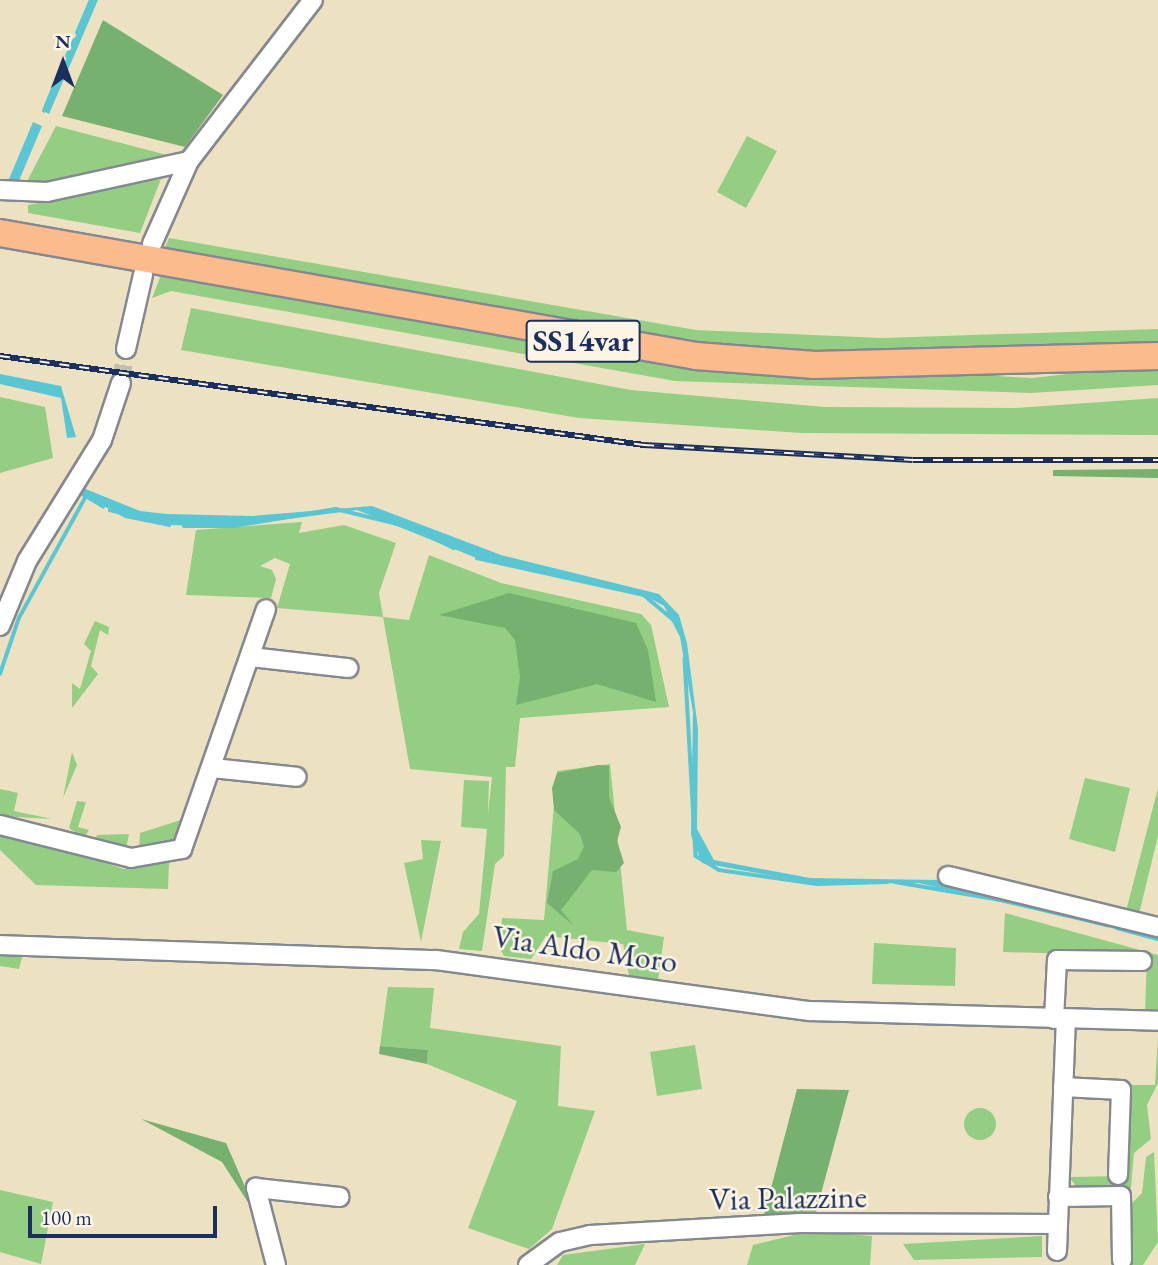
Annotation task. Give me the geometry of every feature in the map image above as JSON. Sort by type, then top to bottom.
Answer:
[{"type":"highway","name":"SS14var","points":[[8,235],[696,356],[815,365],[1158,356]]},
{"type":"street","points":[[152,244],[189,161],[313,0]]},
{"type":"street","points":[[0,190],[21,194],[189,161]]},
{"type":"street","points":[[126,349],[142,275]]},
{"type":"street","points":[[0,626],[58,510],[102,440],[121,383]]},
{"type":"street","points":[[58,510],[56,486],[90,438],[106,394]]},
{"type":"street","points":[[0,825],[131,858],[167,855],[187,841],[266,609]]},
{"type":"street","points":[[251,657],[348,668]]},
{"type":"street","points":[[212,768],[297,777]]},
{"type":"street","points":[[947,876],[1158,928]]},
{"type":"street","name":"Via Aldo Moro","points":[[1,945],[436,960],[810,1011],[1158,1021]]},
{"type":"street","points":[[1057,1251],[1063,1087],[1057,960],[1142,961]]},
{"type":"street","points":[[1063,1087],[1121,1090],[1118,1175]]},
{"type":"street","points":[[276,1265],[256,1188],[340,1197]]},
{"type":"street","points":[[1058,1197],[1121,1196],[1122,1259]]},
{"type":"street","name":"Via Palazzine","points":[[528,1265],[560,1242],[590,1235],[800,1223],[1057,1224]]},
{"type":"green space","points":[[103,20],[223,95],[185,147],[62,116]]},
{"type":"green space","points":[[56,126],[167,155],[24,187]]},
{"type":"green space","points":[[747,136],[777,151],[746,208],[717,192]]},
{"type":"green space","points":[[161,179],[140,233],[28,213],[28,205]]},
{"type":"green space","points":[[169,238],[696,330],[882,338],[1158,329],[1158,347],[1070,343],[999,352],[819,354],[684,345],[163,252]]},
{"type":"green space","points":[[163,270],[611,353],[1032,378],[1158,364],[1158,385],[1031,393],[675,381],[171,291],[152,298]]},
{"type":"green space","points":[[191,308],[631,390],[825,407],[1016,408],[1158,398],[1158,435],[801,433],[579,418],[181,350]]},
{"type":"green space","points":[[0,397],[45,407],[53,458],[0,473]]},
{"type":"green space","points":[[1158,469],[1158,478],[1053,476],[1053,470]]},
{"type":"green space","points":[[302,522],[299,533],[344,525],[396,543],[379,593],[383,617],[277,608],[290,564],[275,558],[260,566],[272,570],[276,579],[271,598],[186,595],[196,530]]},
{"type":"green space","points":[[429,555],[501,583],[641,614],[651,625],[669,707],[520,718],[515,767],[506,767],[504,856],[495,864],[482,951],[459,949],[463,932],[479,914],[487,829],[461,827],[464,780],[489,781],[488,814],[492,777],[410,769],[383,617],[409,620]]},
{"type":"green space","points":[[509,593],[636,623],[648,650],[656,702],[597,684],[516,705],[520,677],[515,640],[505,628],[439,615]]},
{"type":"green space","points":[[95,621],[109,627],[108,635],[100,630],[91,666],[98,674],[72,708],[72,683],[80,689],[91,651],[84,644]]},
{"type":"green space","points":[[72,752],[77,765],[63,798]]},
{"type":"green space","points":[[610,764],[627,930],[664,937],[658,980],[629,976],[623,944],[546,936],[531,959],[504,956],[499,947],[502,918],[544,920],[557,771]]},
{"type":"green space","points":[[598,765],[609,766],[609,797],[621,827],[617,841],[624,863],[616,872],[592,870],[561,910],[574,926],[547,903],[553,871],[578,859],[584,847],[580,834],[554,810],[552,788],[557,773]]},
{"type":"green space","points":[[1085,778],[1130,788],[1115,852],[1069,839]]},
{"type":"green space","points":[[1158,788],[1158,836],[1139,914],[1126,911]]},
{"type":"green space","points":[[0,789],[18,793],[14,811],[52,819],[0,816]]},
{"type":"green space","points":[[77,801],[86,802],[78,827],[89,830],[84,838],[69,828]]},
{"type":"green space","points":[[184,819],[172,843],[139,851],[140,833]]},
{"type":"green space","points":[[129,834],[126,849],[94,843],[97,835]]},
{"type":"green space","points":[[0,835],[19,835],[124,869],[169,862],[168,889],[36,885],[0,850]]},
{"type":"green space","points":[[421,840],[441,841],[421,942],[404,863],[423,859]]},
{"type":"green space","points":[[1005,913],[1158,955],[1158,1009],[1145,1011],[1147,956],[1003,952]]},
{"type":"green space","points":[[874,943],[956,948],[955,986],[872,984]]},
{"type":"green space","points":[[0,951],[23,954],[19,969],[0,966]]},
{"type":"green space","points":[[388,987],[434,988],[430,1028],[561,1046],[558,1106],[595,1111],[552,1229],[529,1249],[468,1228],[517,1101],[427,1064],[428,1050],[380,1046]]},
{"type":"green space","points":[[1158,1036],[1158,1083],[1147,1105],[1151,1139],[1134,1153],[1131,1188],[1076,1186],[1069,1177],[1126,1176],[1126,1085],[1155,1085]]},
{"type":"green space","points":[[695,1045],[702,1089],[657,1096],[650,1052]]},
{"type":"green space","points":[[380,1046],[428,1050],[427,1064],[379,1054]]},
{"type":"green space","points":[[797,1089],[849,1090],[815,1216],[763,1219]]},
{"type":"green space","points":[[980,1108],[992,1112],[996,1124],[992,1136],[980,1140],[968,1136],[964,1124],[968,1112]]},
{"type":"green space","points":[[141,1119],[226,1143],[260,1221],[222,1162]]},
{"type":"green space","points":[[1154,1152],[1158,1242],[1143,1265],[1127,1265],[1128,1207],[1142,1193],[1146,1157]]},
{"type":"green space","points":[[0,1190],[53,1202],[41,1264],[0,1252]]},
{"type":"green space","points":[[811,1231],[872,1236],[870,1265],[747,1265],[753,1245]]},
{"type":"green space","points":[[1042,1236],[1042,1257],[914,1260],[903,1244]]},
{"type":"green space","points":[[645,1244],[635,1265],[557,1265],[563,1255]]},
{"type":"water","points":[[91,0],[98,0],[49,114],[44,111]]},
{"type":"water","points":[[33,122],[42,126],[18,183],[9,179]]},
{"type":"water","points":[[0,374],[61,386],[76,437],[67,438],[61,398],[0,384]]},
{"type":"water","points":[[83,488],[140,511],[167,514],[252,516],[372,506],[501,555],[659,594],[679,615],[687,643],[698,729],[697,829],[714,860],[810,878],[937,880],[1158,935],[1158,939],[919,883],[817,884],[702,863],[691,835],[693,712],[680,637],[664,606],[644,595],[479,559],[357,510],[234,526],[160,525],[125,518],[81,493]]},
{"type":"waterway","points":[[77,33],[91,0]]},
{"type":"waterway","points":[[67,56],[74,41]]},
{"type":"waterway","points":[[44,111],[61,69]]},
{"type":"waterway","points":[[81,493],[103,506]]},
{"type":"waterway","points":[[0,674],[19,618],[86,496]]},
{"type":"waterway","points":[[184,526],[234,526],[336,509],[410,527]]},
{"type":"waterway","points":[[110,510],[169,525]]},
{"type":"waterway","points":[[417,530],[454,548]]},
{"type":"waterway","points":[[477,558],[644,595],[673,619]]},
{"type":"waterway","points":[[685,659],[696,856],[719,870],[817,884],[887,882]]},
{"type":"waterway","points":[[895,882],[1025,904]]},
{"type":"waterway","points":[[1039,908],[1066,915]]},
{"type":"waterway","points":[[1080,918],[1107,925]]},
{"type":"waterway","points":[[1117,928],[1158,939]]},
{"type":"tunnel","points":[[121,383],[126,349]]},
{"type":"railway","points":[[0,356],[644,445],[913,460],[1158,460]]}]
